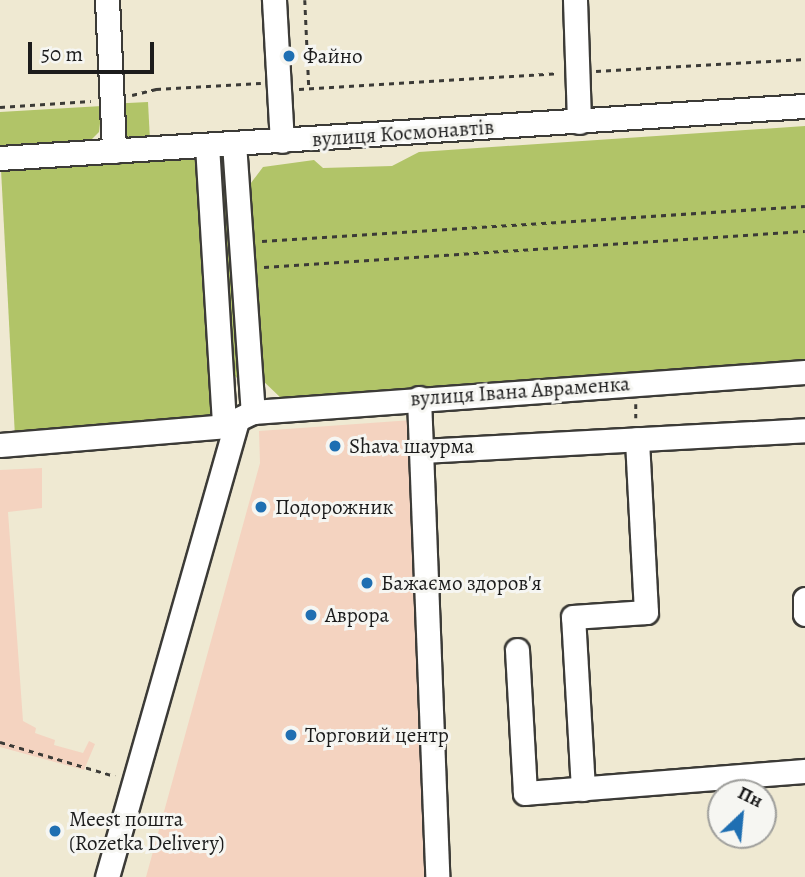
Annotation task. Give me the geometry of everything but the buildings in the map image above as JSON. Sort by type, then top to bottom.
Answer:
[{"type":"street","points":[[107,0],[114,151]]},
{"type":"street","points":[[275,0],[282,141]]},
{"type":"street","points":[[575,0],[579,121]]},
{"type":"street","name":"вулиця Космонавтів","points":[[0,158],[805,106]]},
{"type":"street","points":[[107,877],[238,420],[242,269],[234,143]]},
{"type":"street","points":[[207,145],[238,420]]},
{"type":"street","name":"вулиця Івана Авраменка","points":[[0,445],[419,398],[805,372]]},
{"type":"street","points":[[419,398],[437,877]]},
{"type":"street","points":[[422,451],[805,430]]},
{"type":"street","points":[[583,789],[573,617],[646,612],[637,439]]},
{"type":"street","points":[[805,599],[805,614]]},
{"type":"street","points":[[517,650],[525,793],[805,771]]},
{"type":"path","points":[[305,0],[309,88]]},
{"type":"path","points":[[0,107],[111,100],[156,89],[272,82],[279,90],[805,59]]},
{"type":"path","points":[[241,243],[805,206]]},
{"type":"path","points":[[242,269],[805,231]]},
{"type":"path","points":[[635,383],[637,439]]},
{"type":"path","points":[[0,742],[135,782]]},
{"type":"shaded area","points":[[412,420],[425,877],[146,877],[260,463],[259,431]]},
{"type":"shaded area","points":[[42,468],[42,508],[8,512],[23,721],[36,728],[35,733],[55,740],[54,745],[83,753],[89,741],[95,744],[84,770],[0,747],[0,470]]},
{"type":"green space","points":[[148,102],[150,139],[125,140],[123,103]]},
{"type":"green space","points":[[102,106],[99,132],[91,140],[0,150],[0,112]]},
{"type":"green space","points":[[805,126],[805,366],[282,399],[260,378],[248,187],[263,167],[314,160],[323,168],[392,166],[419,152]]},
{"type":"green space","points":[[207,145],[222,427],[15,437],[0,156]]},
{"type":"green space","points":[[225,194],[229,196],[241,375],[237,378],[231,372],[220,201]]},
{"type":"place","name":"Файно","points":[[289,56]]},
{"type":"place","name":"Shava шаурма","points":[[335,446]]},
{"type":"place","name":"Подорожник","points":[[261,507]]},
{"type":"place","name":"Бажаємо здоров'я","points":[[367,583]]},
{"type":"place","name":"Аврора","points":[[311,615]]},
{"type":"place","name":"Торговий центр","points":[[291,735]]},
{"type":"place","name":"Meest пошта (Rozetka Delivery)","points":[[55,831]]}]
